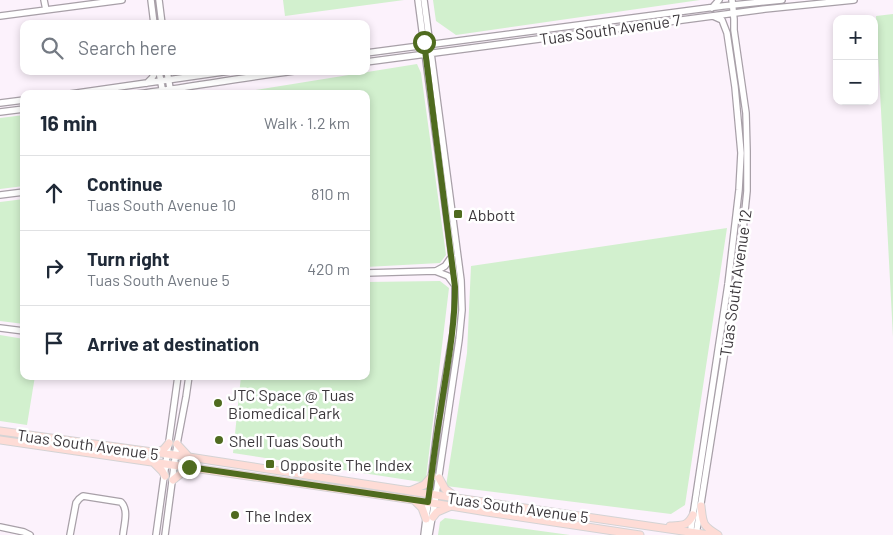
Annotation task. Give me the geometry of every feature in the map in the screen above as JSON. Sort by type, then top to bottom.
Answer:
[{"type":"main road","name":"Tuas South Avenue 5","points":[[0,431],[189,457],[433,495],[658,527],[693,534],[710,535]]},
{"type":"main road","name":"Tuas South Avenue 5","points":[[0,440],[640,535]]},
{"type":"main road","points":[[157,453],[169,443]]},
{"type":"main road","points":[[177,444],[189,457]]},
{"type":"main road","points":[[154,463],[165,476]]},
{"type":"main road","points":[[173,480],[189,467]]},
{"type":"main road","points":[[409,491],[424,485],[435,477],[452,495],[460,498]]},
{"type":"main road","points":[[414,500],[430,518],[437,512],[452,506]]},
{"type":"main road","points":[[701,506],[704,524],[718,535]]},
{"type":"main road","points":[[658,527],[685,525],[693,516]]},
{"type":"street","points":[[44,0],[46,10]]},
{"type":"street","points":[[0,16],[122,0]]},
{"type":"street","points":[[151,0],[154,20]]},
{"type":"street","points":[[159,0],[162,20]]},
{"type":"street","points":[[418,0],[426,34],[439,43]]},
{"type":"street","points":[[424,0],[427,45],[455,287],[453,333],[439,416],[429,535]]},
{"type":"street","points":[[712,8],[720,0]]},
{"type":"street","name":"Tuas South Avenue 7","points":[[370,52],[712,8],[729,3],[782,0]]},
{"type":"street","name":"Tuas South Avenue 7","points":[[370,61],[745,11],[854,0]]},
{"type":"street","name":"Tuas South Avenue 12","points":[[693,534],[693,516],[732,258],[739,190],[741,153],[729,3]]},
{"type":"street","points":[[713,16],[722,20],[731,32],[745,11]]},
{"type":"street","name":"Tuas South Avenue 12","points":[[693,534],[701,506],[742,250],[747,191],[746,113],[731,32]]},
{"type":"street","points":[[413,46],[426,34]]},
{"type":"street","points":[[430,68],[438,54],[447,51]]},
{"type":"street","points":[[413,55],[430,68],[462,287],[459,340],[435,477]]},
{"type":"street","points":[[147,83],[155,75]]},
{"type":"street","points":[[159,75],[163,90]]},
{"type":"street","points":[[167,75],[170,90]]},
{"type":"street","points":[[177,75],[181,78]]},
{"type":"street","points":[[98,90],[202,75]]},
{"type":"street","points":[[176,90],[183,87],[266,75]]},
{"type":"street","points":[[0,103],[20,100]]},
{"type":"street","points":[[0,112],[20,110]]},
{"type":"street","points":[[0,195],[20,192]]},
{"type":"street","points":[[435,271],[445,266],[452,256]]},
{"type":"street","points":[[370,274],[435,271],[448,276],[455,287]]},
{"type":"street","points":[[0,328],[20,331]]},
{"type":"street","points":[[156,535],[177,380]]},
{"type":"street","points":[[165,535],[177,444],[188,380]]},
{"type":"street","points":[[70,535],[76,503],[83,496],[123,504],[126,511],[123,535]]},
{"type":"street","points":[[424,535],[430,518]]},
{"type":"street","points":[[0,527],[30,535]]},
{"type":"green space","points":[[283,0],[404,0],[285,16]]},
{"type":"green space","points":[[433,0],[700,0],[456,35],[436,21]]},
{"type":"green space","points":[[893,14],[893,337],[878,54],[878,16]]},
{"type":"green space","points":[[417,64],[421,73],[446,255],[440,263],[370,267],[370,90],[255,90],[348,75],[370,75],[370,72]]},
{"type":"green space","points":[[20,116],[20,186],[0,189],[0,118]]},
{"type":"green space","points":[[20,200],[20,324],[0,321],[0,202]]},
{"type":"green space","points":[[727,228],[685,505],[671,514],[446,486],[467,353],[471,266]]},
{"type":"green space","points":[[440,281],[449,288],[426,478],[421,482],[233,453],[241,380],[370,380],[370,282]]},
{"type":"green space","points":[[0,335],[20,338],[20,380],[34,380],[27,425],[0,421]]},
{"type":"green space","points":[[445,518],[570,535],[438,535],[440,522]]},
{"type":"place","name":"Abbott","points":[[458,214]]},
{"type":"place","name":"JTC Space @ Tuas Biomedical Park","points":[[218,403]]},
{"type":"place","name":"Shell Tuas South","points":[[219,440]]},
{"type":"place","name":"Opposite The Index","points":[[270,464]]},
{"type":"place","name":"The Index","points":[[235,515]]},
{"type":"route","points":[[189,467],[428,502],[439,416],[453,333],[455,280],[424,42]]}]
